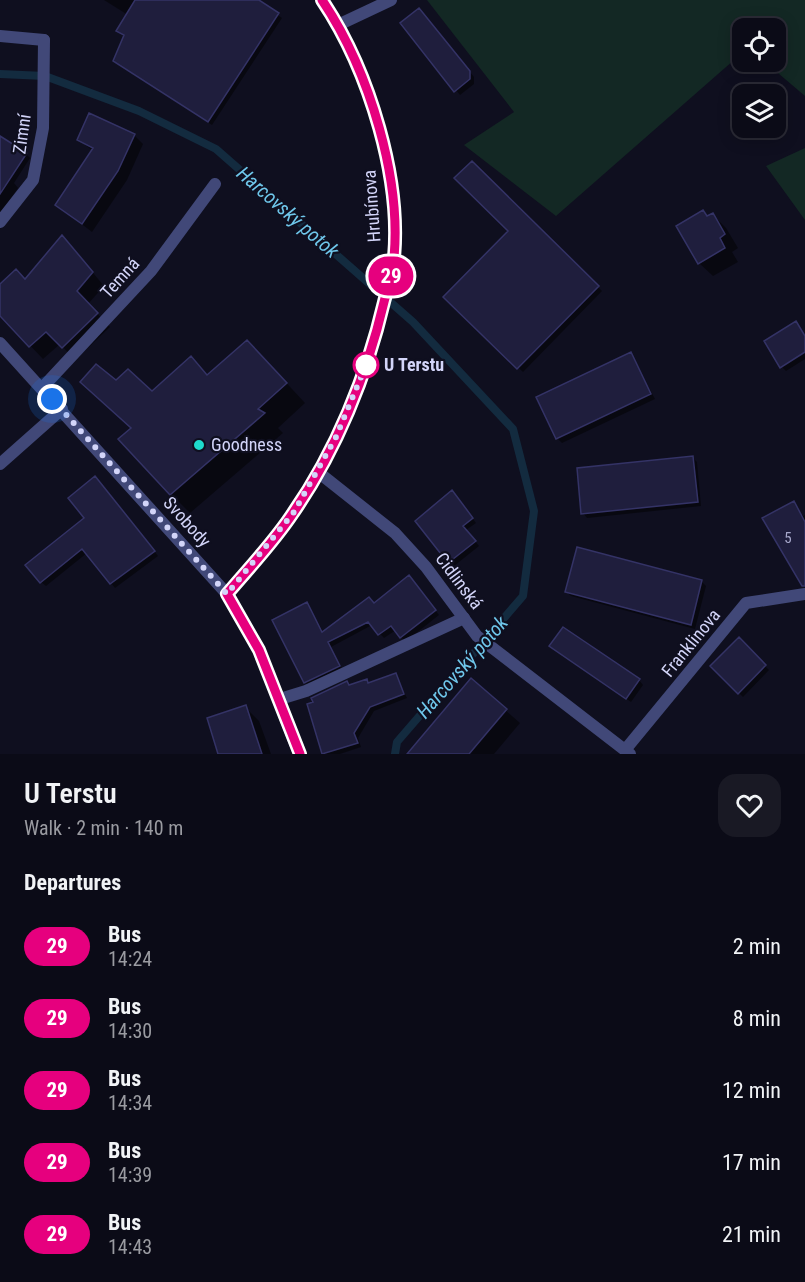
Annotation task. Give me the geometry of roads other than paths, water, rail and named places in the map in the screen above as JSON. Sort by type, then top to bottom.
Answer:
[{"type":"street","name":"Hrubínova","points":[[227,594],[289,519],[336,437],[376,335],[393,267],[394,223],[389,172],[382,139],[370,97],[338,25],[322,0]]},
{"type":"street","points":[[338,25],[391,0]]},
{"type":"street","name":"Zimní","points":[[0,36],[44,40],[43,128],[33,180],[0,222]]},
{"type":"street","name":"Temná","points":[[42,388],[151,271],[215,184]]},
{"type":"street","name":"Svobody","points":[[0,343],[227,594],[259,650],[300,754]]},
{"type":"street","points":[[0,464],[62,409]]},
{"type":"street","name":"Cidlinská","points":[[318,472],[395,533],[426,567],[477,636],[627,752]]},
{"type":"street","name":"Franklinova","points":[[627,752],[746,603],[805,594]]},
{"type":"street","points":[[280,699],[306,691],[464,618]]},
{"type":"waterway","name":"Harcovský potok","points":[[0,74],[45,76],[139,111],[216,149],[413,322],[513,429],[534,511],[523,596],[397,742],[395,754]]},
{"type":"place","name":"U Terstu","points":[[366,365]]},
{"type":"place","name":"Goodness","points":[[199,445]]}]
